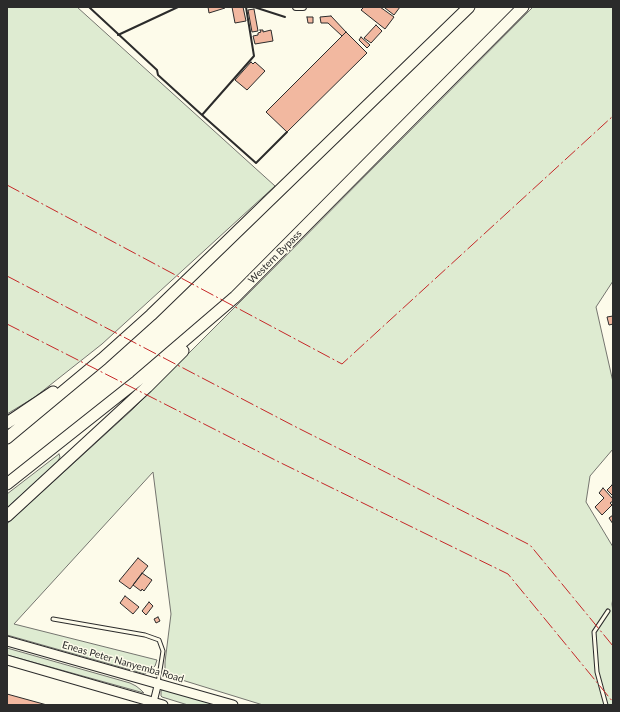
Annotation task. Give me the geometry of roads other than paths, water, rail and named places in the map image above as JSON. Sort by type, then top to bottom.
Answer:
[{"type":"highway","points":[[7,438],[102,359],[151,314],[469,7]]},
{"type":"highway","name":"Western Bypass","points":[[7,484],[137,381],[235,297],[522,7]]},
{"type":"highway","points":[[7,516],[147,387],[235,297]]},
{"type":"highway","points":[[7,423],[102,359]]},
{"type":"main road","name":"Eneas Peter Nanyemba Road","points":[[7,640],[233,705]]},
{"type":"main road","points":[[7,660],[153,704],[163,705]]},
{"type":"street","points":[[296,7],[303,7]]},
{"type":"street","points":[[153,704],[158,684]]},
{"type":"lane","points":[[606,705],[597,672],[594,632],[608,611]]},
{"type":"lane","points":[[53,619],[145,636],[159,640],[163,651],[158,684]]}]
